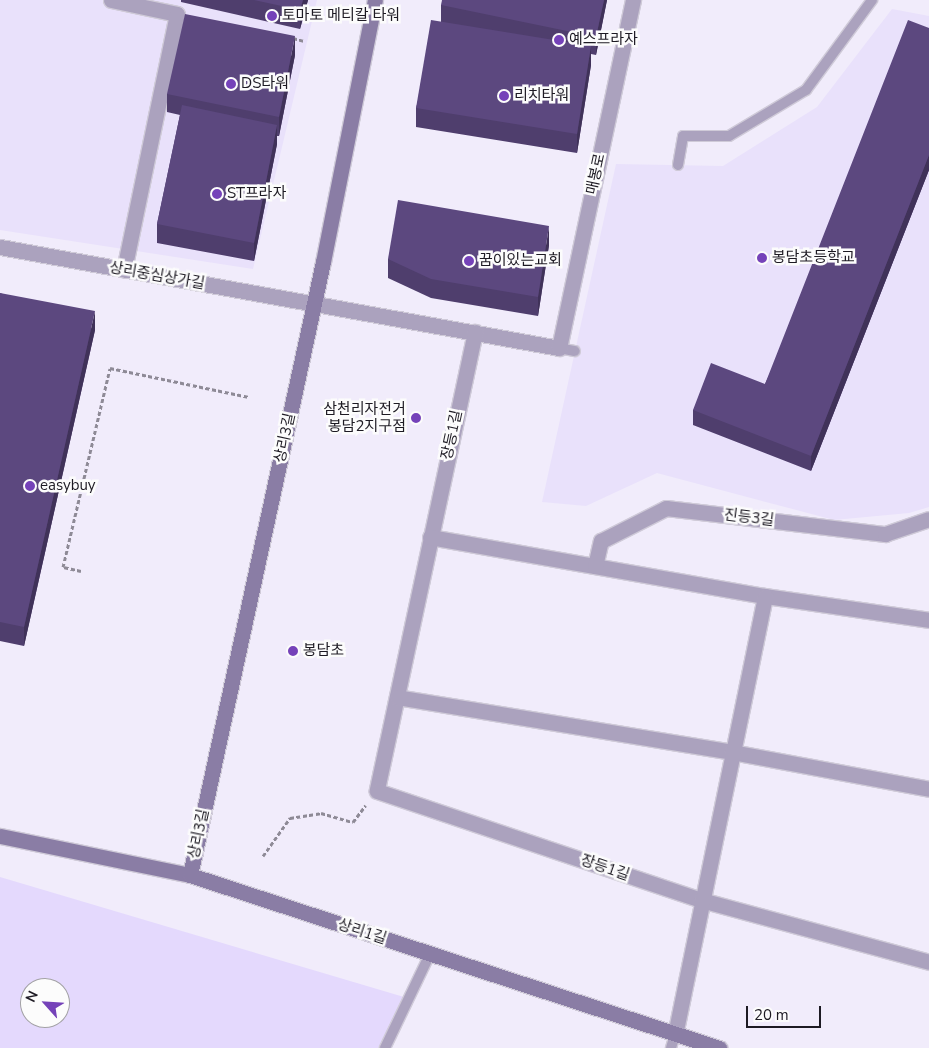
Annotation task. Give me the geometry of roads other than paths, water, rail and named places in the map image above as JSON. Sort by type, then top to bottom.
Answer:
[{"type":"street","points":[[111,0],[177,14],[124,270]]},
{"type":"street","name":"상리3길","points":[[190,875],[314,304],[376,0]]},
{"type":"street","name":"매봉로","points":[[558,348],[633,0]]},
{"type":"street","name":"상리중심상가길","points":[[0,247],[558,348]]},
{"type":"street","name":"장등1길","points":[[475,332],[377,791],[701,900],[929,962]]},
{"type":"street","name":"진등3길","points":[[595,566],[601,541],[666,508],[885,534],[929,519]]},
{"type":"street","points":[[430,537],[765,596],[929,620]]},
{"type":"street","points":[[673,1042],[765,596]]},
{"type":"street","points":[[397,697],[732,752],[929,789]]},
{"type":"street","name":"상리1길","points":[[0,836],[190,875],[430,954],[673,1042],[719,1048]]},
{"type":"lane","points":[[678,165],[683,136],[729,136],[806,90],[872,0]]},
{"type":"lane","points":[[558,348],[575,350]]},
{"type":"lane","points":[[385,1048],[430,954]]},
{"type":"place","name":"토마토 메티칼 타워","points":[[272,16]]},
{"type":"place","name":"예스프라자","points":[[559,40]]},
{"type":"place","name":"DS타워","points":[[231,84]]},
{"type":"place","name":"리치타워","points":[[504,96]]},
{"type":"place","name":"ST프라자","points":[[217,194]]},
{"type":"place","name":"봉담초등학교","points":[[762,258]]},
{"type":"place","name":"꿈이있는교회","points":[[469,261]]},
{"type":"place","name":"삼천리자전거 봉담2지구점","points":[[416,418]]},
{"type":"place","name":"easybuy","points":[[30,486]]},
{"type":"place","name":"봉담초","points":[[293,651]]}]
